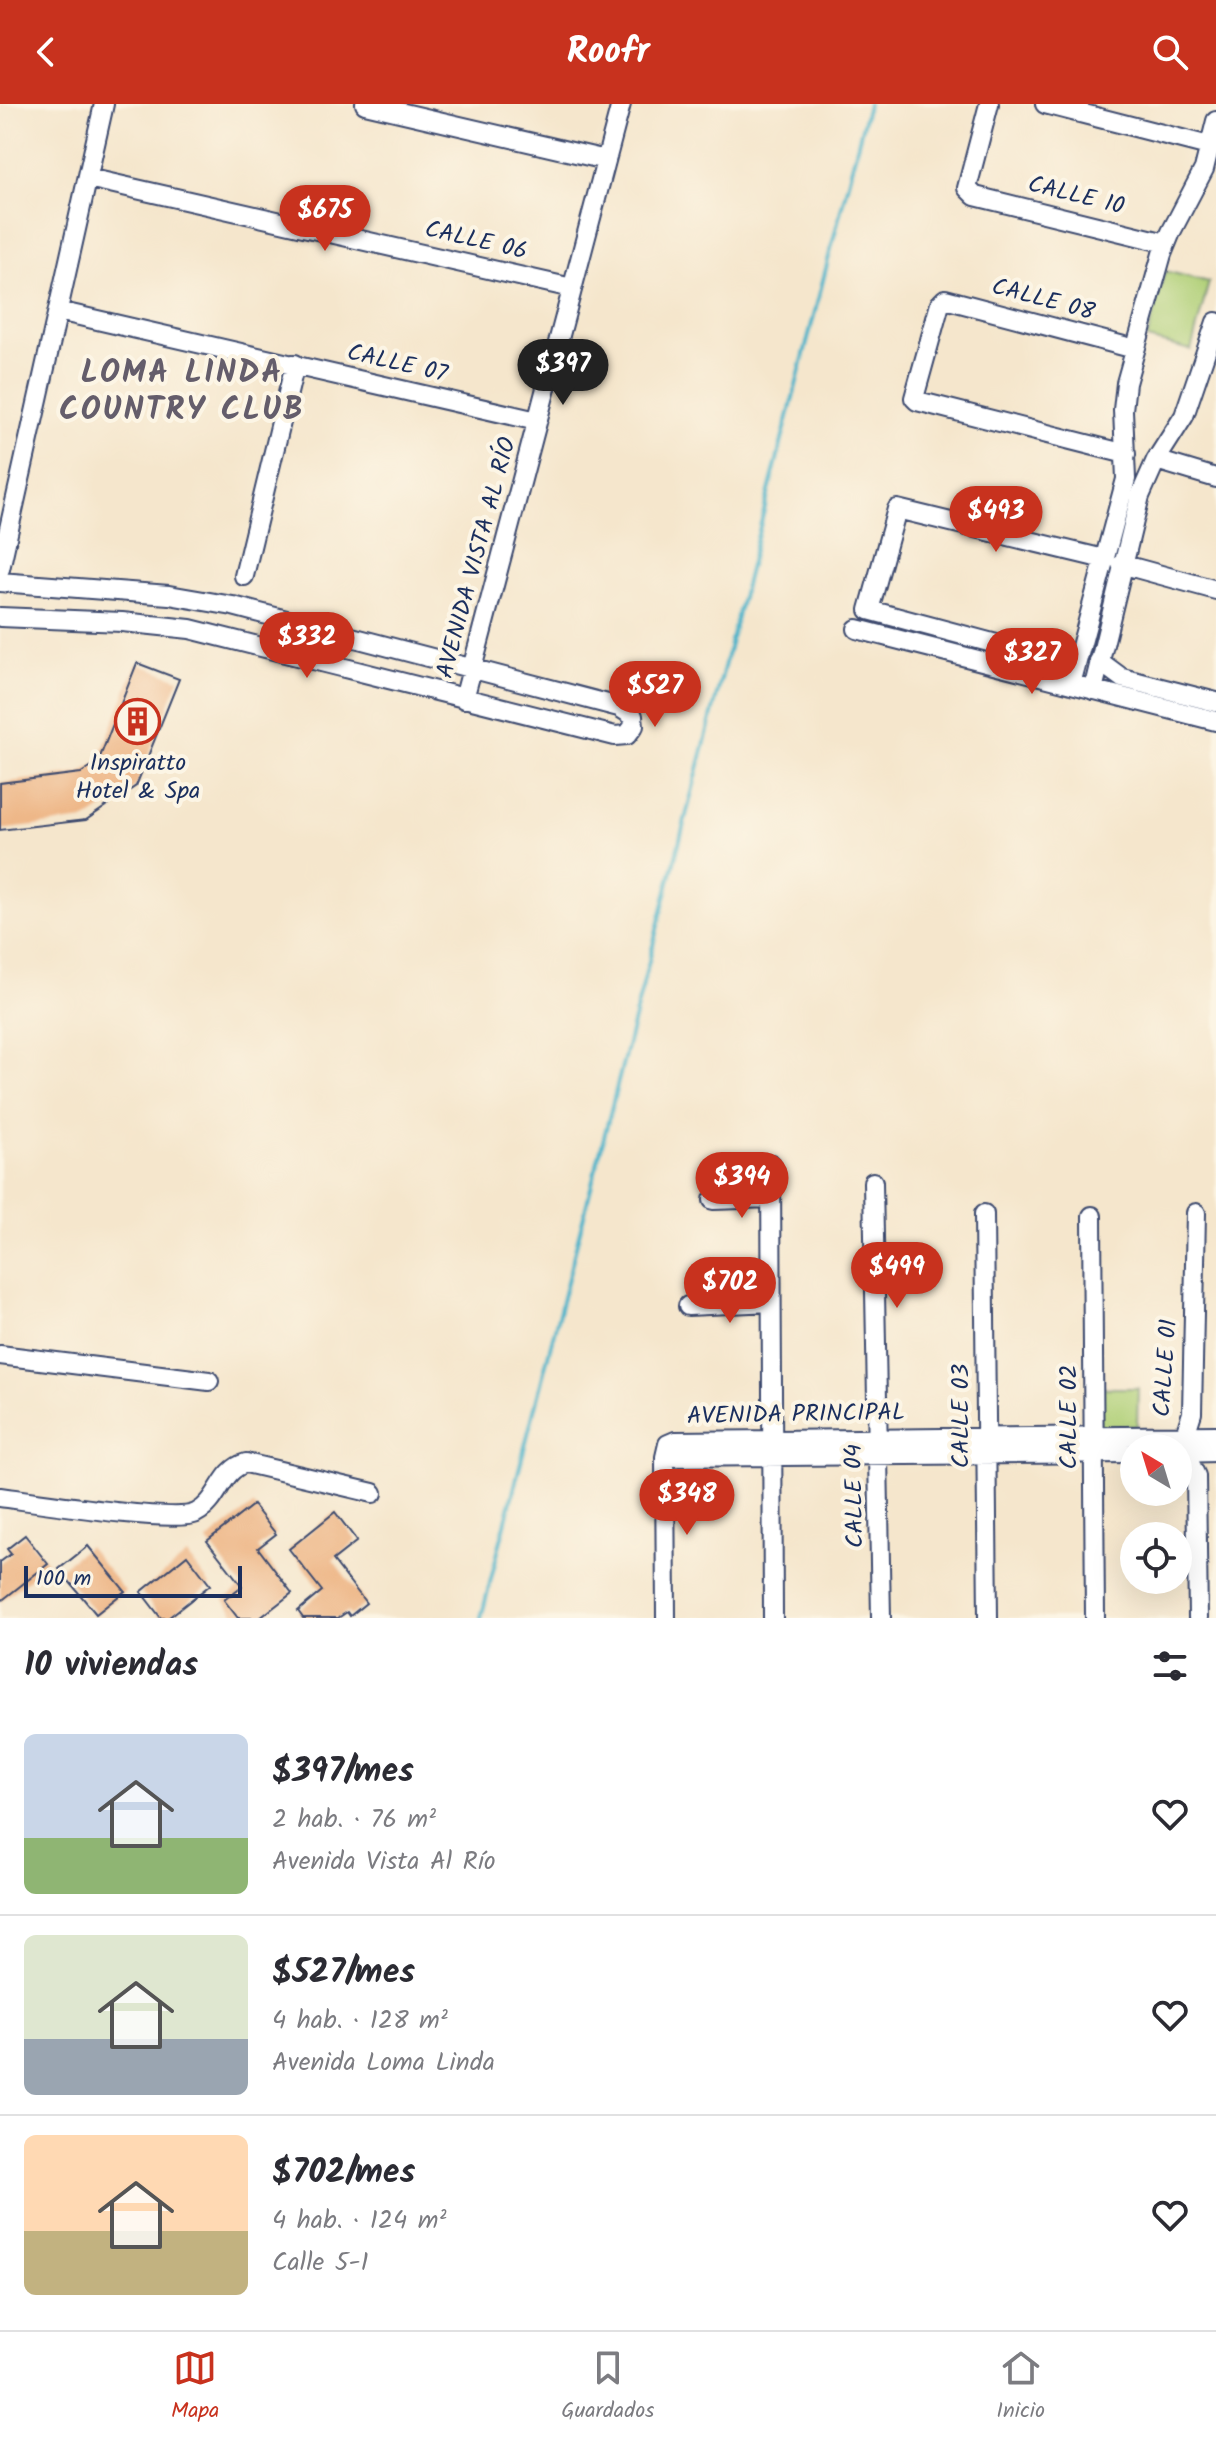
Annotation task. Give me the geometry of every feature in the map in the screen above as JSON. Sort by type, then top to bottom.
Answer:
[{"type":"street","points":[[0,569],[104,104]]},
{"type":"street","points":[[365,104],[606,160]]},
{"type":"street","name":"AVENIDA VISTA AL RÍO","points":[[464,699],[621,104]]},
{"type":"street","name":"CALLE 10","points":[[989,104],[967,188],[975,196],[1166,243]]},
{"type":"street","points":[[1045,104],[1209,146]]},
{"type":"street","points":[[1131,494],[1124,393],[1166,243],[1207,183],[1209,146],[1216,121]]},
{"type":"street","name":"CALLE 06","points":[[88,178],[572,288]]},
{"type":"street","name":"CALLE 08","points":[[1126,454],[914,398],[940,304],[945,299],[1135,349]]},
{"type":"street","name":"CALLE 07","points":[[58,311],[537,421]]},
{"type":"street","points":[[1071,684],[1113,561],[1131,494],[1184,416],[1210,366],[1216,322]]},
{"type":"street","points":[[244,576],[295,364]]},
{"type":"street","points":[[1156,460],[1216,478]]},
{"type":"street","points":[[1060,661],[869,610],[897,509],[1113,561],[1216,590]]},
{"type":"street","points":[[1093,690],[1107,637],[1113,561]]},
{"type":"street","points":[[0,582],[216,602],[623,709],[633,716],[634,726],[627,735],[615,736],[190,629],[122,622],[3,617],[11,595],[10,590],[0,582]]},
{"type":"street","points":[[857,629],[1216,721]]},
{"type":"street","points":[[1099,661],[1122,678],[1216,702]]},
{"type":"street","points":[[771,1164],[773,1618]]},
{"type":"street","name":"CALLE 04","points":[[873,1182],[881,1618]]},
{"type":"street","points":[[713,1200],[771,1198]]},
{"type":"street","name":"CALLE 01","points":[[1186,1434],[1192,1413],[1196,1213]]},
{"type":"street","name":"CALLE 03","points":[[984,1214],[988,1618]]},
{"type":"street","name":"CALLE 02","points":[[1092,1216],[1095,1618]]},
{"type":"street","points":[[688,1306],[771,1302]]},
{"type":"street","points":[[0,1355],[209,1381]]},
{"type":"street","name":"AVENIDA PRINCIPAL","points":[[1192,1444],[1216,1435]]},
{"type":"street","name":"AVENIDA PRINCIPAL","points":[[666,1618],[665,1457],[668,1444],[675,1441],[771,1447],[1120,1446]]},
{"type":"street","name":"AVENIDA PRINCIPAL","points":[[1093,1445],[1120,1450]]},
{"type":"street","name":"AVENIDA PRINCIPAL","points":[[1192,1448],[1216,1452]]},
{"type":"street","points":[[0,1497],[189,1516],[198,1513],[214,1497],[226,1474],[235,1466],[246,1463],[373,1493]]},
{"type":"street","name":"CALLE 01","points":[[1192,1467],[1196,1476],[1198,1618]]},
{"type":"green space","points":[[1165,271],[1209,282],[1191,350],[1147,339]]},
{"type":"green space","points":[[1100,1388],[1138,1388],[1137,1426],[1099,1426]]},
{"type":"building","name":"Inspiratto Hotel & Spa","points":[[137,663],[179,679],[136,786],[86,820],[0,830],[0,783],[81,773],[98,762]]},
{"type":"building","points":[[253,1505],[276,1534],[258,1548],[292,1593],[260,1618],[238,1618],[224,1600],[242,1586],[207,1541]]},
{"type":"building","points":[[335,1512],[357,1541],[333,1560],[366,1603],[350,1616],[347,1612],[338,1618],[303,1618],[298,1611],[322,1591],[289,1549]]},
{"type":"building","points":[[25,1535],[48,1564],[0,1602],[0,1562],[11,1554],[7,1549]]},
{"type":"building","points":[[88,1546],[125,1591],[96,1614],[59,1569]]},
{"type":"building","points":[[187,1555],[210,1585],[168,1618],[161,1618],[141,1592]]},
{"type":"waterway","points":[[481,1618],[868,104]]},
{"type":"place","name":"Inspiratto Hotel & Spa","points":[[138,721]]},
{"type":"district","name":"LOMA LINDA COUNTRY CLUB","points":[[182,392]]}]
